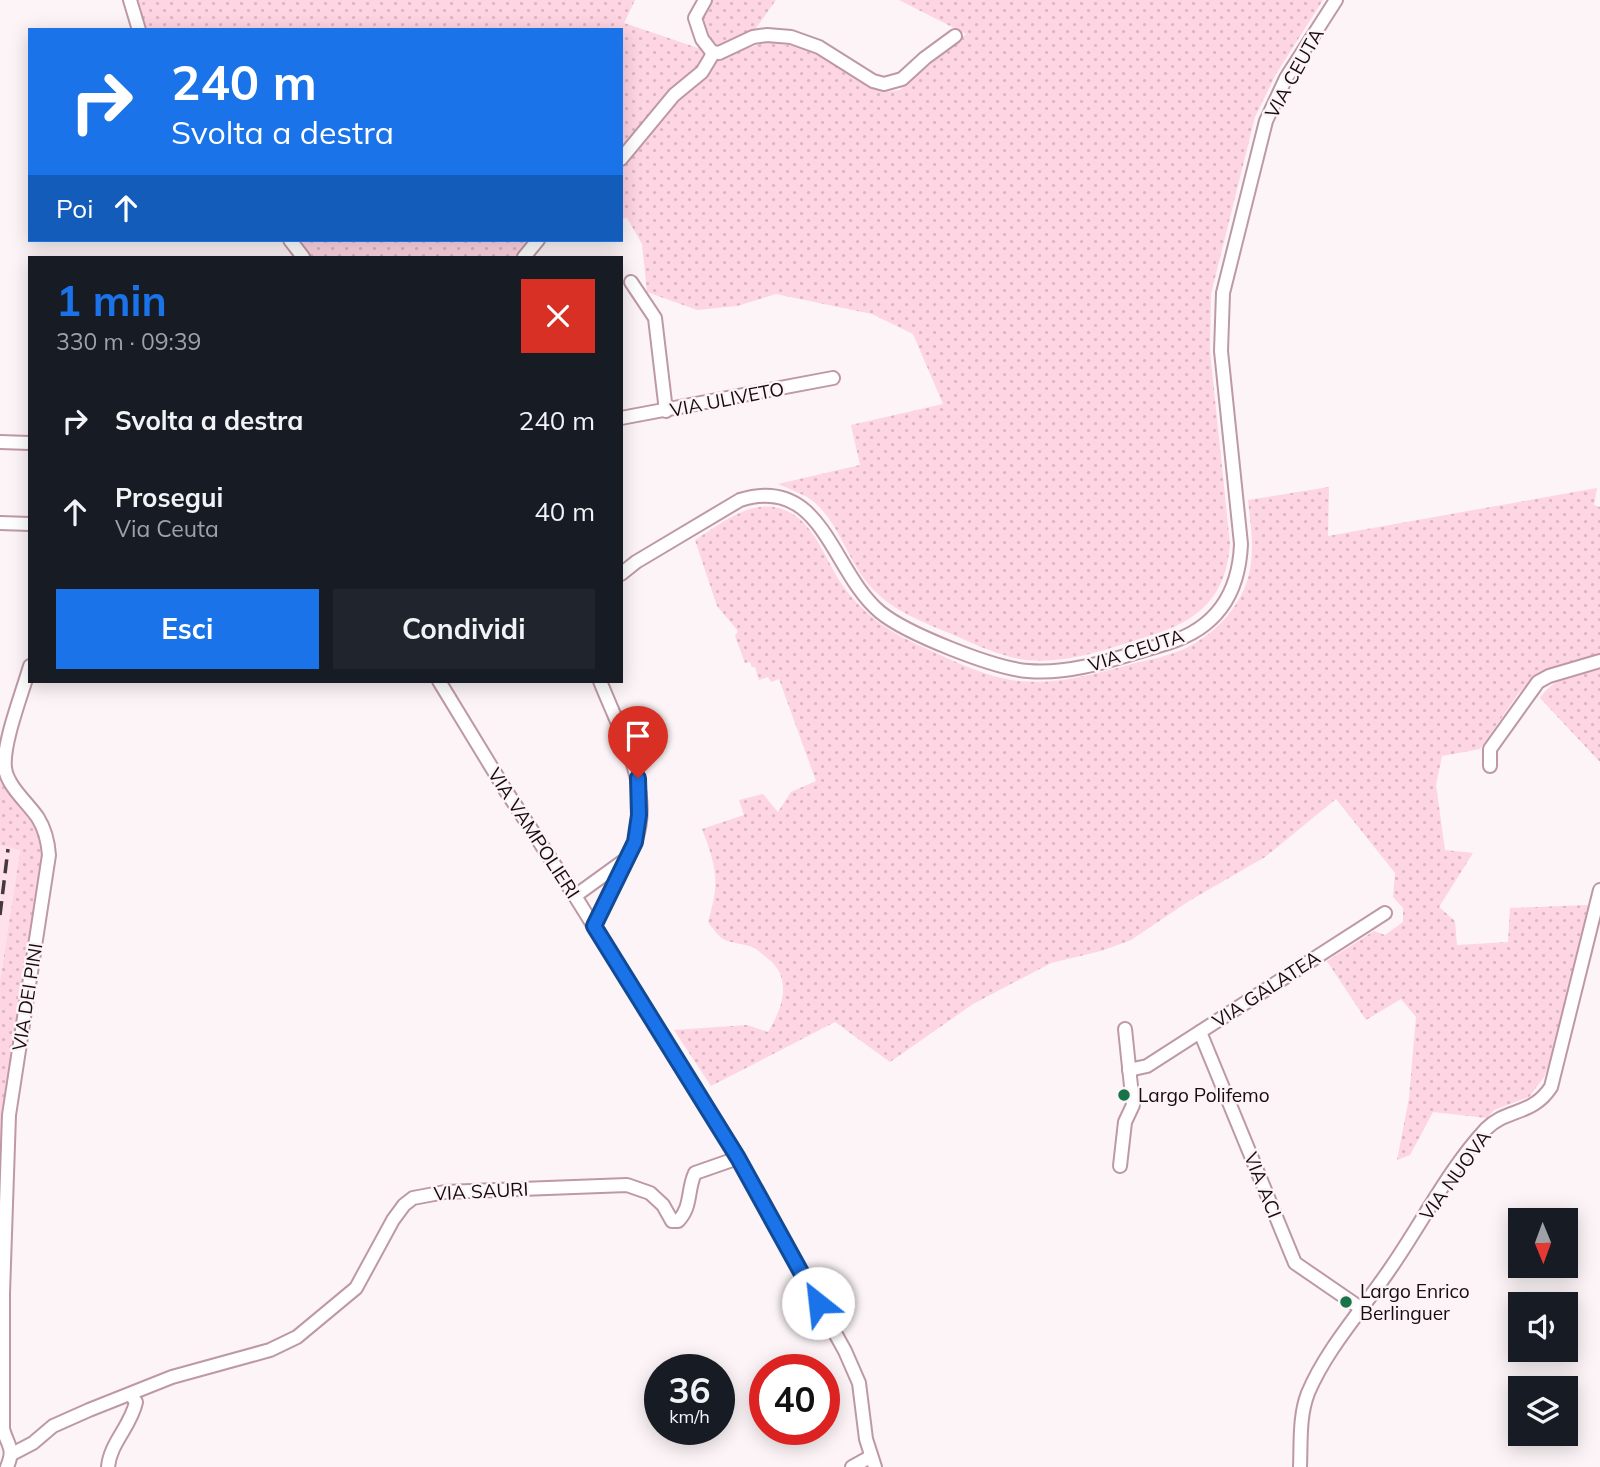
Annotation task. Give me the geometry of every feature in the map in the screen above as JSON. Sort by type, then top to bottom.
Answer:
[{"type":"street","points":[[130,0],[138,28]]},
{"type":"street","points":[[705,0],[695,18],[702,38],[712,52],[719,53],[753,37],[791,37],[819,47],[884,85],[902,79],[955,36]]},
{"type":"street","name":"VIA CEUTA","points":[[623,572],[740,500],[754,496],[773,496],[790,500],[814,517],[853,581],[881,613],[915,632],[990,663],[1017,670],[1044,672],[1086,667],[1178,640],[1210,620],[1232,593],[1241,554],[1221,351],[1223,293],[1266,121],[1286,78],[1336,0]]},
{"type":"street","points":[[623,157],[674,95],[702,72],[712,52]]},
{"type":"street","points":[[292,242],[302,256]]},
{"type":"street","points":[[525,256],[536,242]]},
{"type":"street","points":[[631,282],[654,318],[666,411]]},
{"type":"street","name":"VIA ULIVETO","points":[[623,418],[833,378]]},
{"type":"street","points":[[0,442],[28,443]]},
{"type":"street","points":[[0,523],[28,524]]},
{"type":"street","points":[[1489,766],[1490,748],[1538,682],[1549,676],[1600,661]]},
{"type":"street","name":"VIA DEI PINI","points":[[12,1454],[3,1429],[3,1293],[9,1115],[49,855],[45,832],[39,820],[9,780],[5,769],[9,741],[28,673]]},
{"type":"street","name":"VIA VAMPOLIERI","points":[[440,683],[738,1158],[854,1370],[862,1395],[872,1462]]},
{"type":"street","points":[[594,926],[635,842],[638,827],[638,778],[601,683]]},
{"type":"street","points":[[575,896],[625,860]]},
{"type":"street","name":"VIA NUOVA","points":[[1300,1467],[1301,1427],[1309,1392],[1331,1353],[1443,1186],[1483,1133],[1493,1123],[1536,1105],[1551,1087],[1600,890]]},
{"type":"street","name":"VIA GALATEA","points":[[1129,1070],[1147,1066],[1385,912]]},
{"type":"street","points":[[1119,1166],[1125,1122],[1133,1105],[1125,1029]]},
{"type":"street","name":"VIA ACI","points":[[1200,1032],[1295,1264],[1362,1309]]},
{"type":"street","name":"VIA SAURI","points":[[12,1454],[33,1443],[53,1426],[172,1377],[270,1350],[296,1337],[356,1288],[393,1220],[413,1198],[445,1192],[627,1185],[650,1193],[663,1205],[672,1221],[678,1221],[684,1215],[690,1199],[695,1173],[738,1158]]},
{"type":"street","points":[[108,1467],[110,1454],[134,1411],[136,1402],[131,1395]]},
{"type":"street","points":[[7,1467],[12,1454]]},
{"type":"street","points":[[852,1467],[872,1462]]},
{"type":"shaded area","points":[[136,0],[635,0],[624,23],[704,50],[707,58],[623,151],[623,28],[145,28]]},
{"type":"shaded area","points":[[710,0],[776,0],[754,31],[721,47],[707,37],[699,20]]},
{"type":"shaded area","points":[[899,0],[1323,0],[1276,74],[1255,117],[1211,294],[1210,351],[1230,544],[1223,579],[1207,604],[1182,623],[1114,647],[1059,660],[1040,661],[1004,655],[891,605],[865,580],[833,524],[817,505],[807,497],[778,484],[860,465],[851,425],[943,404],[913,334],[872,314],[776,294],[737,306],[697,310],[647,292],[642,244],[627,218],[623,219],[623,161],[678,95],[719,58],[766,42],[794,46],[821,56],[885,92],[900,90],[966,34]]},
{"type":"shaded area","points":[[300,242],[532,242],[521,256],[310,256]]},
{"type":"shaded area","points":[[1329,487],[1328,536],[1597,488],[1594,505],[1600,507],[1600,656],[1534,676],[1518,694],[1480,749],[1442,756],[1436,785],[1445,850],[1473,853],[1439,907],[1455,921],[1457,945],[1508,942],[1510,908],[1588,905],[1554,1049],[1544,1077],[1529,1097],[1494,1110],[1487,1118],[1433,1112],[1410,1155],[1397,1160],[1409,1098],[1416,1017],[1401,999],[1366,1020],[1327,961],[1374,931],[1385,935],[1403,922],[1403,908],[1393,897],[1395,873],[1336,799],[1265,857],[1189,901],[1131,940],[1101,951],[1051,963],[973,1004],[890,1062],[835,1022],[711,1086],[674,1030],[747,1025],[768,1032],[778,1013],[783,983],[775,966],[761,953],[751,947],[725,940],[708,922],[714,896],[715,875],[702,829],[744,815],[739,800],[763,794],[778,812],[791,792],[816,781],[779,679],[771,682],[768,677],[759,680],[755,667],[752,667],[750,662],[745,663],[735,636],[738,631],[717,606],[695,540],[727,519],[750,509],[774,507],[787,511],[805,524],[813,534],[850,595],[865,611],[892,631],[948,659],[986,674],[1026,682],[1054,681],[1164,656],[1179,651],[1210,633],[1237,602],[1248,577],[1252,547],[1248,500]]},
{"type":"shaded area","points":[[1600,666],[1600,762],[1540,698],[1559,681]]},
{"type":"shaded area","points":[[0,775],[37,828],[43,856],[7,1087],[0,1244],[0,982],[20,850],[0,845]]},
{"type":"shaded area","points":[[0,845],[20,849],[0,982]]},
{"type":"railway","points":[[0,915],[8,849]]},
{"type":"place","name":"Largo Polifemo","points":[[1124,1095]]},
{"type":"place","name":"Largo Enrico Berlinguer","points":[[1346,1302]]},
{"type":"route","points":[[638,778],[639,815],[635,842],[594,926],[738,1158],[818,1303]]}]
